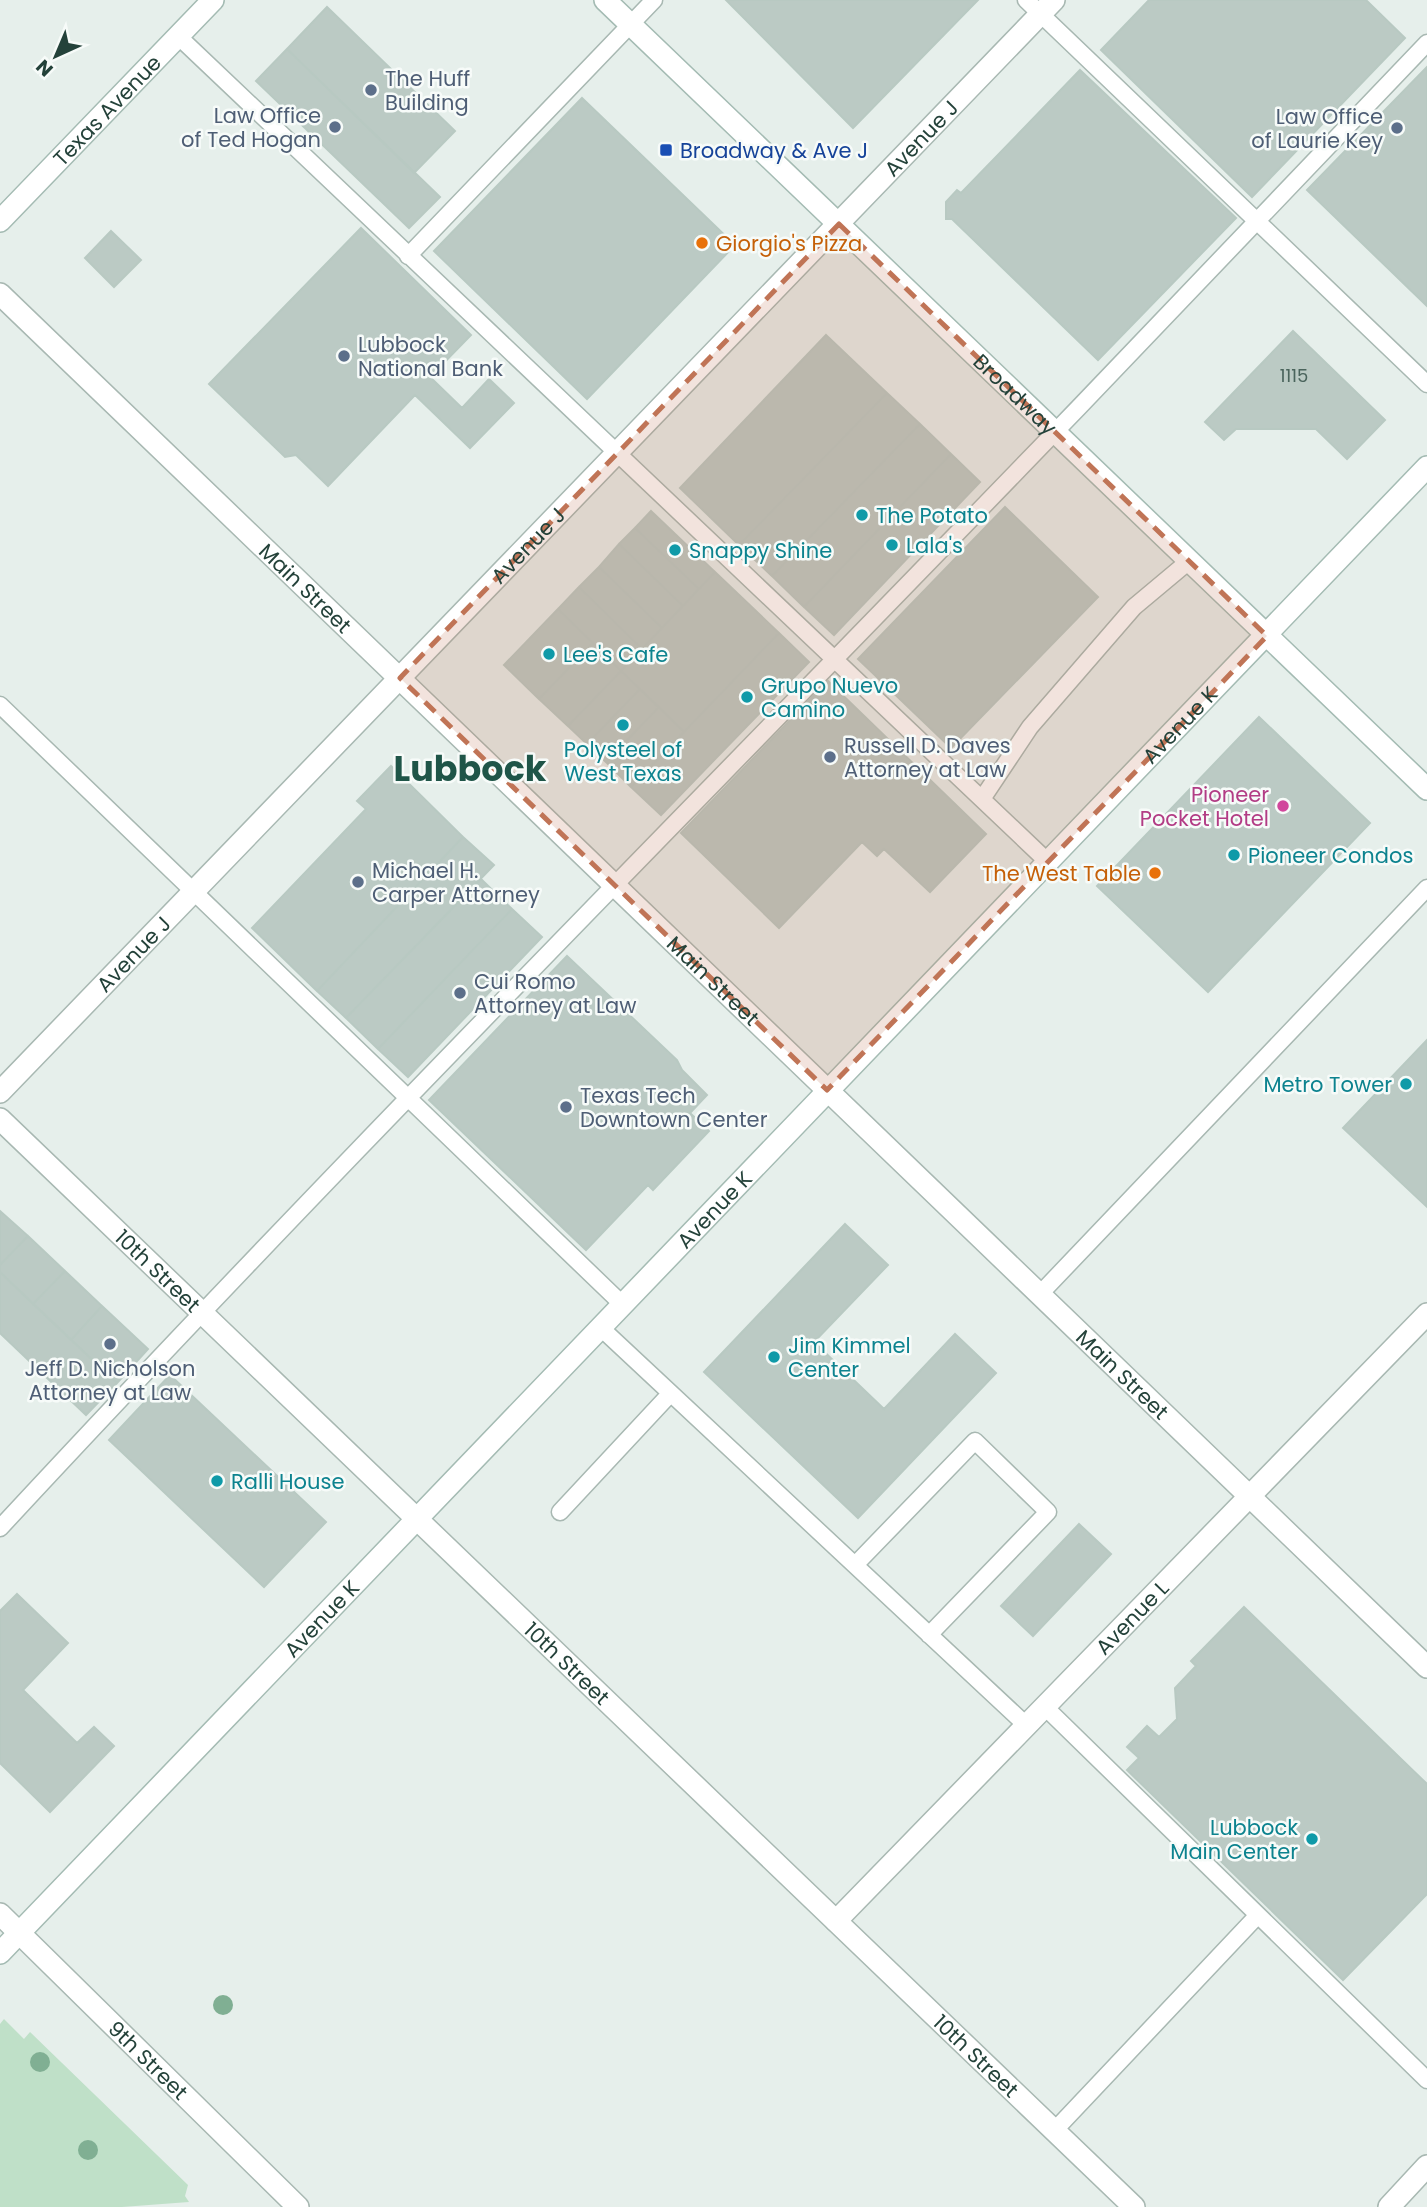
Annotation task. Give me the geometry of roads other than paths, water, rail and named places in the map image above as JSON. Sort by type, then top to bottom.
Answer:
[{"type":"street","name":"Texas Avenue","points":[[0,221],[213,0]]},
{"type":"street","name":"Broadway","points":[[604,0],[1427,789]]},
{"type":"street","name":"Avenue J","points":[[0,1092],[839,225],[1040,5]]},
{"type":"street","name":"Main Street","points":[[0,294],[1427,1667]]},
{"type":"street","name":"Avenue K","points":[[0,1953],[1427,467]]},
{"type":"street","name":"10th Street","points":[[0,1119],[1134,2207]]},
{"type":"street","name":"Avenue L","points":[[836,1921],[1427,1314]]},
{"type":"street","name":"9th Street","points":[[0,1914],[298,2207]]},
{"type":"street","points":[[1389,2207],[1427,2166]]},
{"type":"lane","points":[[408,256],[654,0]]},
{"type":"lane","points":[[1040,5],[1427,384]]},
{"type":"lane","points":[[178,36],[616,455],[1048,862]]},
{"type":"lane","points":[[0,1528],[201,1311],[1055,432],[1427,43]]},
{"type":"lane","points":[[982,799],[1030,727],[1125,617],[1189,561]]},
{"type":"lane","points":[[0,705],[406,1099],[622,1304]]},
{"type":"lane","points":[[1040,1294],[1427,888]]},
{"type":"lane","points":[[601,1328],[1027,1726]]},
{"type":"lane","points":[[560,1512],[670,1394]]},
{"type":"lane","points":[[855,1565],[975,1441],[1048,1511],[929,1635]]},
{"type":"lane","points":[[1045,1707],[1427,2080]]},
{"type":"lane","points":[[1054,2131],[1258,1915]]},
{"type":"place","name":"The Huff Building","points":[[371,90]]},
{"type":"place","name":"Law Office of Ted Hogan","points":[[335,127]]},
{"type":"place","name":"Law Office of Laurie Key","points":[[1397,128]]},
{"type":"place","name":"Broadway & Ave J","points":[[666,150]]},
{"type":"place","name":"Giorgio's Pizza","points":[[702,243]]},
{"type":"place","name":"Lubbock National Bank","points":[[344,356]]},
{"type":"place","name":"The Potato","points":[[862,515]]},
{"type":"place","name":"Lala's","points":[[892,545]]},
{"type":"place","name":"Snappy Shine","points":[[675,550]]},
{"type":"place","name":"Lee's Cafe","points":[[549,654]]},
{"type":"place","name":"Grupo Nuevo Camino","points":[[747,697]]},
{"type":"place","name":"Polysteel of West Texas","points":[[623,725]]},
{"type":"place","name":"Russell D. Daves Attorney at Law","points":[[830,757]]},
{"type":"place","name":"Pioneer Pocket Hotel","points":[[1283,806]]},
{"type":"place","name":"Pioneer Condos","points":[[1234,855]]},
{"type":"place","name":"The West Table","points":[[1155,873]]},
{"type":"place","name":"Michael H. Carper Attorney","points":[[358,882]]},
{"type":"place","name":"Cui Romo Attorney at Law","points":[[460,993]]},
{"type":"place","name":"Metro Tower","points":[[1406,1084]]},
{"type":"place","name":"Texas Tech Downtown Center","points":[[566,1107]]},
{"type":"place","name":"Jeff D. Nicholson Attorney at Law","points":[[110,1344]]},
{"type":"place","name":"Jim Kimmel Center","points":[[774,1357]]},
{"type":"place","name":"Ralli House","points":[[217,1481]]},
{"type":"place","name":"Lubbock Main Center","points":[[1312,1839]]},
{"type":"district","name":"Lubbock","points":[[470,768]]}]
